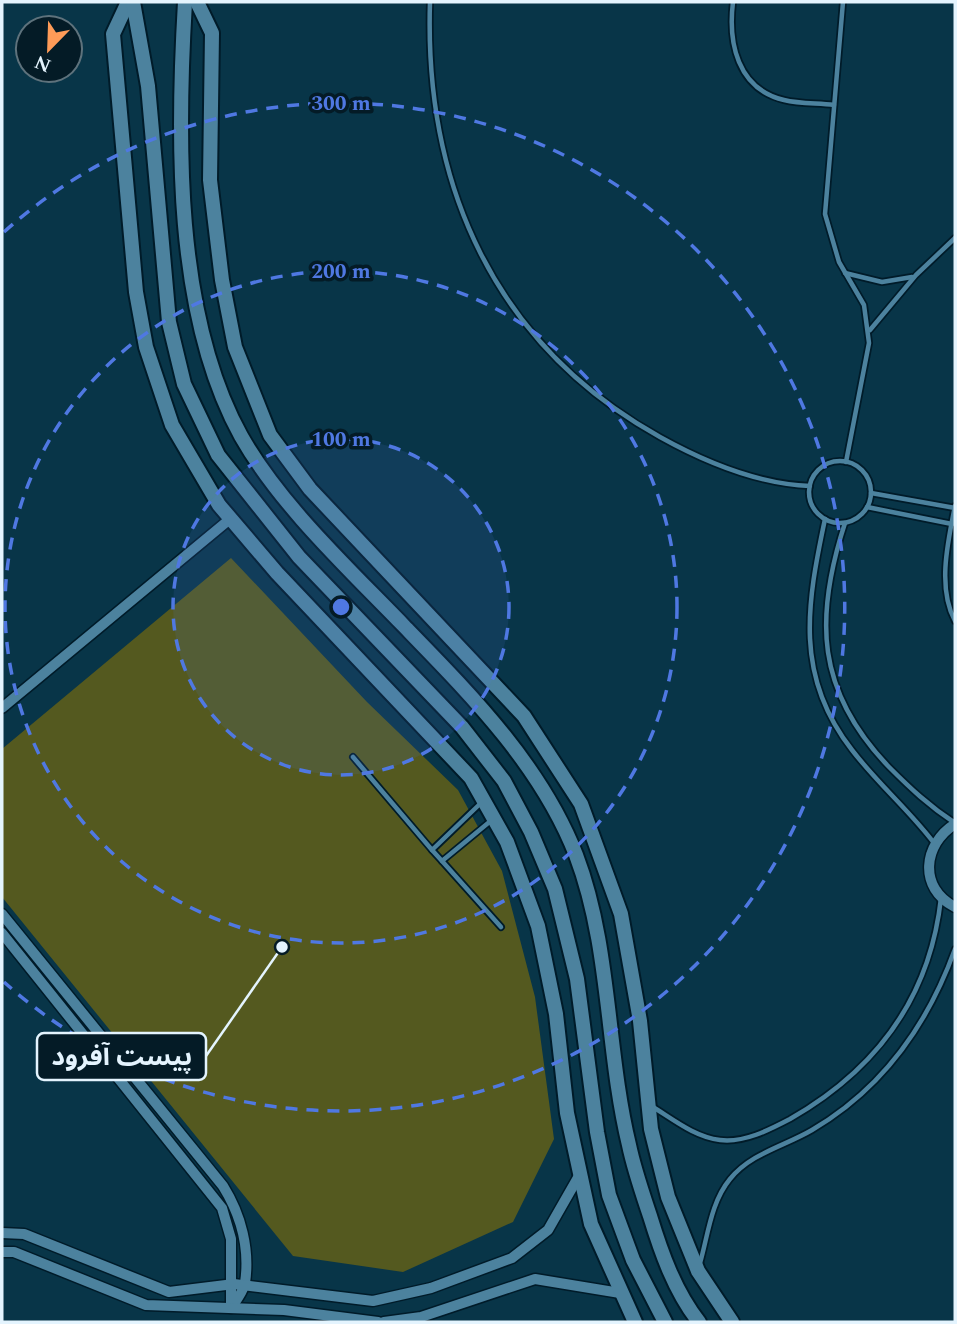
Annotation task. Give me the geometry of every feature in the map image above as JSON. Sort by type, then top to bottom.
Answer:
[{"type":"main road","points":[[130,2],[113,34],[136,292],[146,347],[172,425],[230,519],[277,573],[471,778],[507,842],[538,926],[556,1014],[567,1113],[591,1224],[635,1322]]},
{"type":"main road","points":[[130,2],[148,86],[169,323],[184,384],[218,455],[299,556],[462,727],[504,781],[531,832],[555,889],[577,979],[597,1132],[609,1195],[633,1260],[666,1322]]},
{"type":"main road","points":[[185,2],[183,167],[187,257],[199,324],[218,381],[241,436],[295,510],[507,738],[551,803],[588,890],[628,1143],[660,1251],[699,1322]]},
{"type":"main road","points":[[197,2],[212,33],[210,180],[222,280],[235,347],[271,435],[310,489],[524,716],[581,804],[621,914],[640,1021],[651,1129],[668,1197],[698,1271],[732,1322]]},
{"type":"street","points":[[2,708],[230,519]]},
{"type":"street","points":[[955,824],[934,843],[928,866],[934,888],[955,907]]},
{"type":"street","points":[[2,914],[223,1186],[237,1209],[245,1243],[239,1285],[231,1308]]},
{"type":"street","points":[[2,933],[222,1208],[231,1239],[239,1285]]},
{"type":"street","points":[[2,1233],[24,1234],[169,1292],[239,1285],[373,1301],[430,1288],[512,1258],[548,1230],[580,1174]]},
{"type":"street","points":[[2,1252],[14,1252],[146,1305],[284,1310],[378,1322]]},
{"type":"street","points":[[384,1322],[422,1320],[535,1279],[620,1293]]},
{"type":"lane","points":[[430,2],[432,98],[441,149],[472,237],[496,281],[525,322],[555,359],[638,424],[688,452],[746,474],[788,485],[810,486]]},
{"type":"lane","points":[[733,2],[730,27],[732,46],[738,62],[752,82],[760,90],[782,100],[834,105]]},
{"type":"lane","points":[[843,2],[825,214],[830,238],[845,273],[859,293],[869,330],[868,355],[846,462]]},
{"type":"lane","points":[[869,330],[916,275],[955,238]]},
{"type":"lane","points":[[845,273],[882,282],[916,275]]},
{"type":"lane","points":[[846,462],[864,473],[871,493],[867,507],[855,519],[845,523],[825,519],[812,505],[810,486],[813,477],[827,464],[846,462]]},
{"type":"lane","points":[[871,493],[955,507],[945,571],[947,596],[955,621]]},
{"type":"lane","points":[[867,507],[952,524]]},
{"type":"lane","points":[[825,519],[811,582],[808,618],[810,653],[818,688],[850,749],[912,814],[934,843]]},
{"type":"lane","points":[[845,523],[834,556],[825,602],[827,651],[834,683],[851,720],[874,751],[925,804],[955,824]]},
{"type":"lane","points":[[353,757],[500,927]]},
{"type":"lane","points":[[432,850],[483,800]]},
{"type":"lane","points":[[442,861],[494,819]]},
{"type":"lane","points":[[649,1105],[702,1136],[729,1141],[746,1139],[766,1131],[821,1099],[869,1057],[905,1009],[924,974],[937,939],[942,898]]},
{"type":"lane","points":[[698,1271],[715,1207],[729,1180],[754,1158],[795,1140],[834,1116],[877,1080],[923,1020],[944,982],[955,949]]},
{"type":"green space","points":[[231,558],[367,702],[458,790],[502,871],[535,997],[554,1139],[513,1222],[403,1272],[293,1256],[2,897],[2,749]]},
{"type":"place","name":"پیست آفرود","points":[[282,947]]}]
